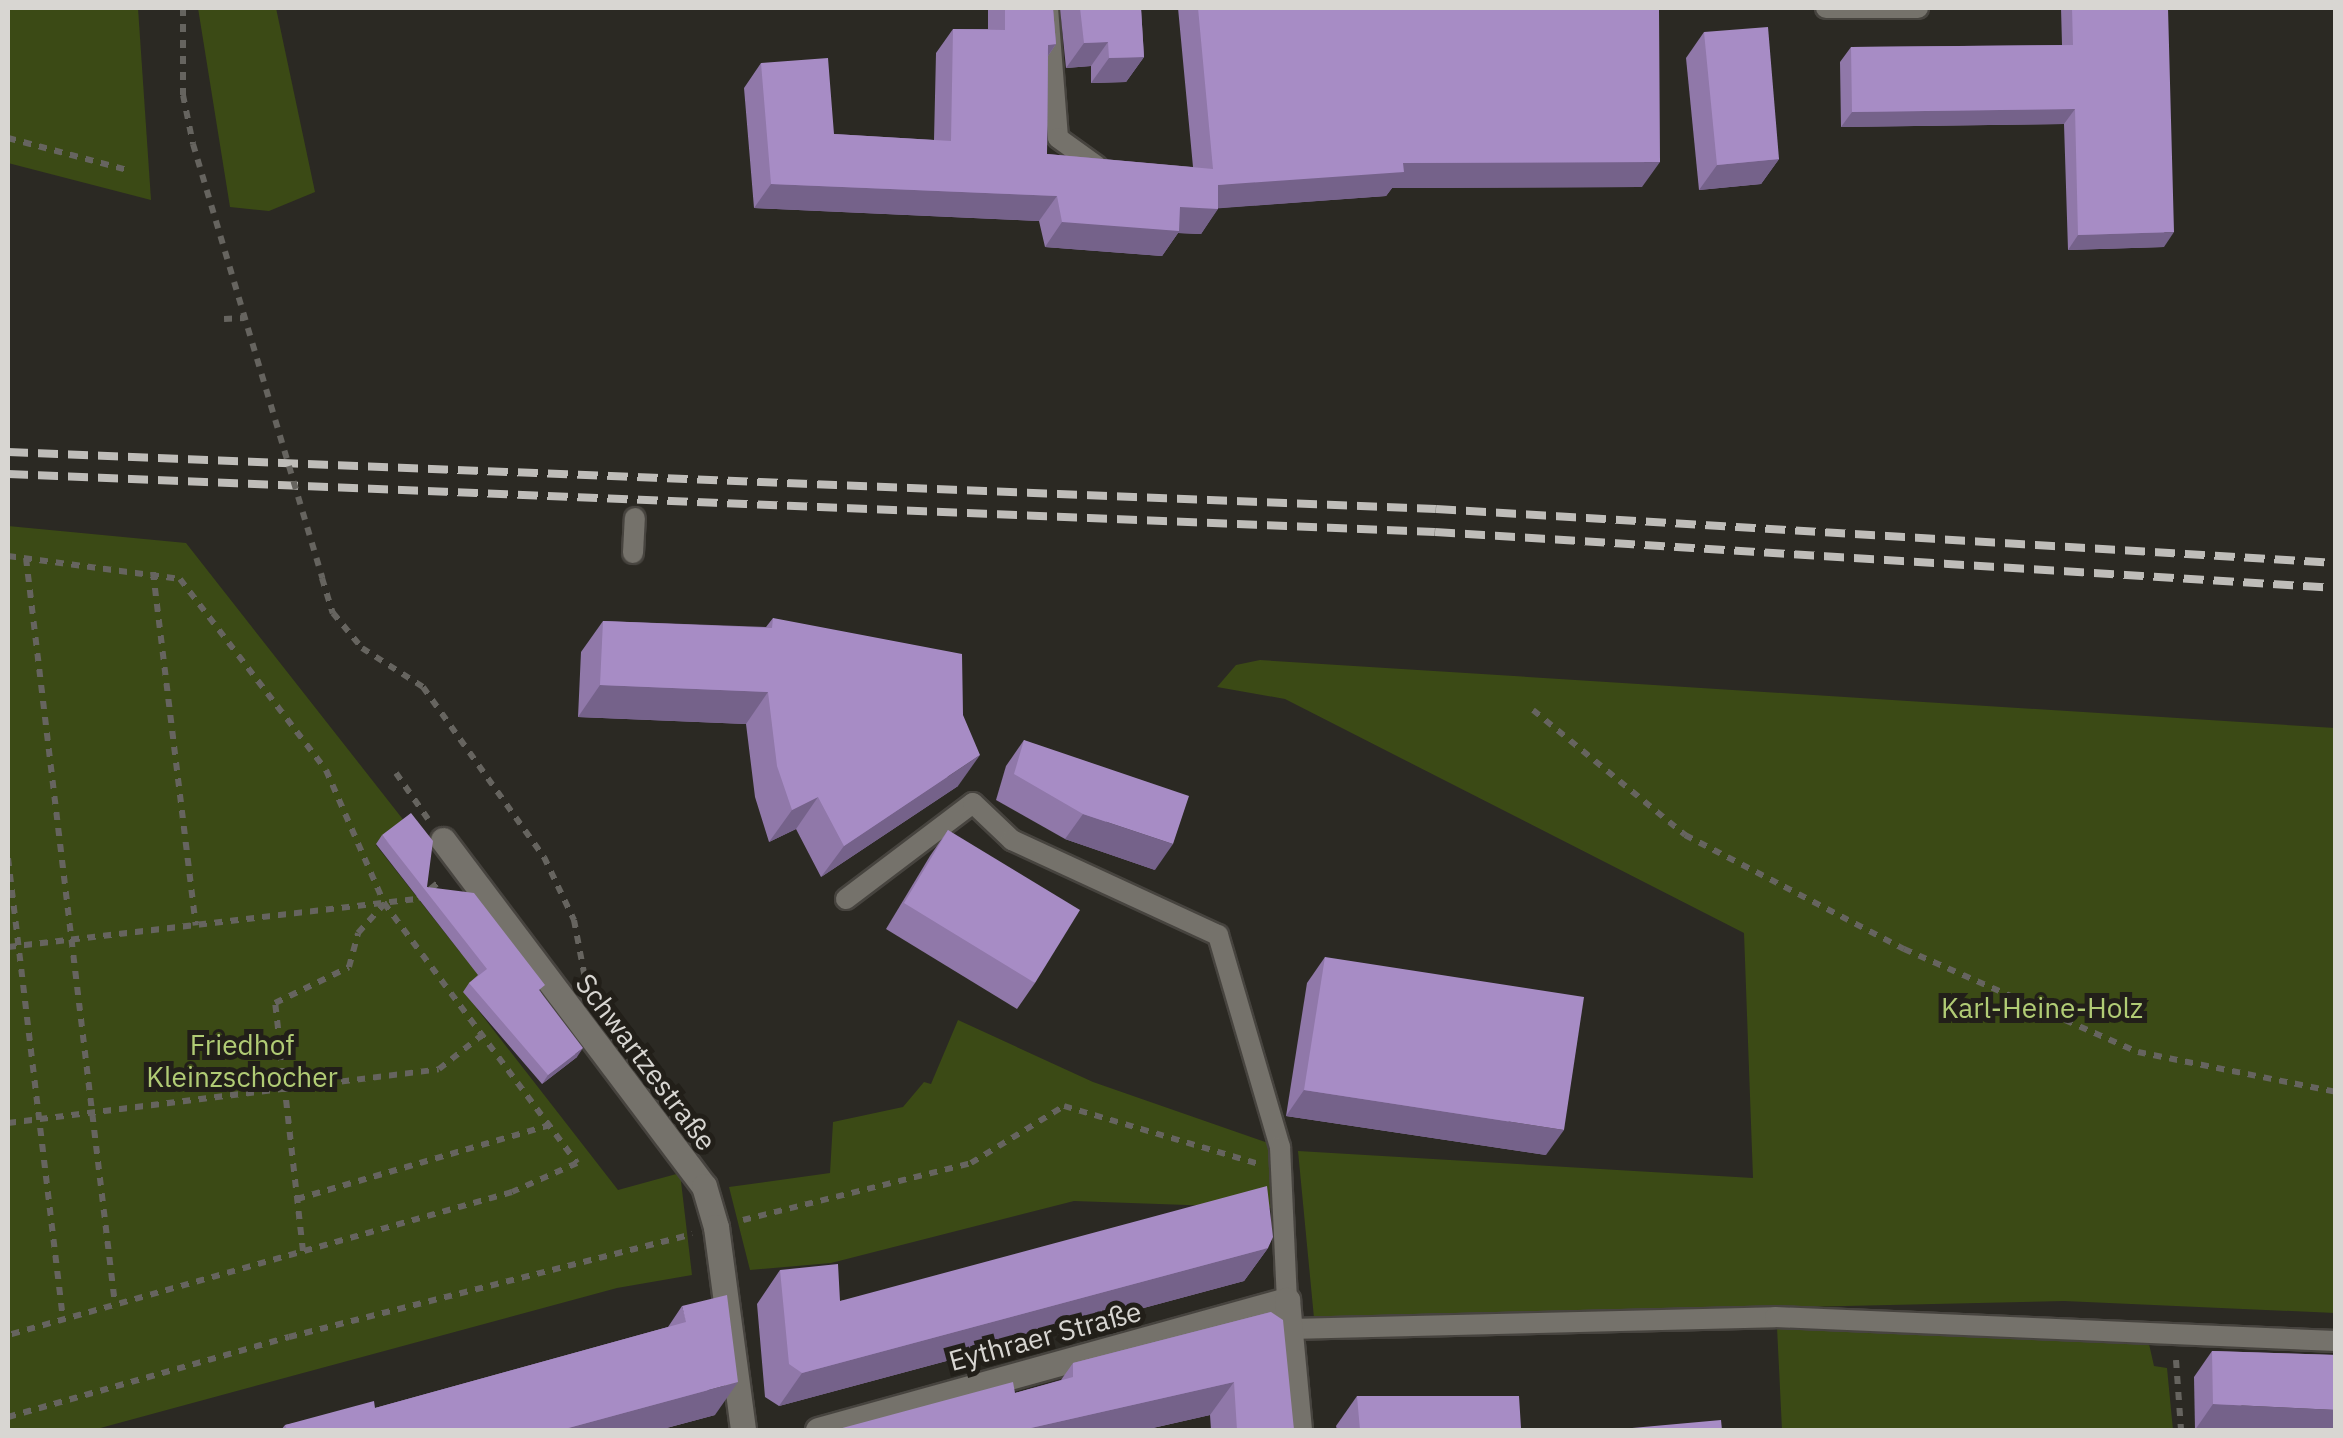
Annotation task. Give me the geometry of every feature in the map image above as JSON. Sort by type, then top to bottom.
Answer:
[{"type":"street","name":"Schwartzestraße","points":[[443,840],[704,1186],[716,1227],[742,1430]]},
{"type":"street","points":[[1287,1300],[1300,1430]]},
{"type":"street","name":"Eythraer Straße","points":[[818,1430],[1287,1300]]},
{"type":"lane","points":[[1048,8],[1058,138],[1097,166]]},
{"type":"lane","points":[[1826,8],[1918,8]]},
{"type":"lane","points":[[633,554],[635,518]]},
{"type":"lane","points":[[846,899],[973,803],[1012,840],[1218,935],[1280,1147],[1287,1300]]},
{"type":"lane","points":[[1290,1329],[1775,1317],[2336,1341]]},
{"type":"path","points":[[183,8],[184,95],[193,144],[333,614],[362,648],[423,687],[544,857],[574,920],[587,986]]},
{"type":"path","points":[[8,138],[131,170]]},
{"type":"path","points":[[224,319],[244,318]]},
{"type":"path","points":[[8,556],[152,572],[180,580],[326,770],[384,903],[578,1162],[512,1192],[8,1335]]},
{"type":"path","points":[[26,558],[115,1304]]},
{"type":"path","points":[[152,572],[196,925]]},
{"type":"path","points":[[1534,710],[1685,835],[1904,949],[2138,1052],[2336,1092]]},
{"type":"path","points":[[396,774],[443,840]]},
{"type":"path","points":[[8,858],[63,1318]]},
{"type":"path","points":[[8,947],[418,899],[461,864]]},
{"type":"path","points":[[303,1251],[275,1003],[348,967],[358,933],[384,903]]},
{"type":"path","points":[[8,1123],[439,1069],[482,1035]]},
{"type":"path","points":[[730,1223],[971,1163],[1064,1106],[1281,1169]]},
{"type":"path","points":[[296,1199],[550,1125]]},
{"type":"path","points":[[8,1417],[289,1336],[688,1235]]},
{"type":"path","points":[[2175,1334],[2181,1430]]},
{"type":"green space","points":[[8,8],[138,8],[151,200],[8,163]]},
{"type":"green space","points":[[198,8],[276,8],[315,192],[269,211],[230,207]]},
{"type":"green space","name":"Friedhof Kleinzschocher","points":[[8,526],[186,543],[405,822],[376,845],[460,952],[489,971],[464,992],[618,1190],[680,1173],[692,1275],[617,1288],[93,1430],[8,1430]]},
{"type":"green space","name":"Karl-Heine-Holz","points":[[1260,660],[2335,728],[2335,1313],[2064,1301],[1314,1318],[1298,1151],[1753,1178],[1744,933],[1285,699],[1217,687],[1236,665]]},
{"type":"green space","points":[[958,1020],[1093,1082],[1271,1144],[1273,1208],[1074,1201],[831,1263],[750,1270],[729,1187],[830,1173],[833,1122],[903,1107],[924,1082],[931,1084]]},
{"type":"green space","points":[[1777,1327],[2149,1344],[2154,1366],[2167,1368],[2173,1430],[1782,1430]]},
{"type":"building","points":[[1005,8],[1053,8],[1056,44],[1048,45],[1047,154],[1213,169],[1198,8],[1659,8],[1660,162],[1403,163],[1404,172],[1218,185],[1218,209],[1180,207],[1179,231],[1062,222],[1057,196],[771,184],[761,63],[828,58],[834,134],[951,141],[953,29],[1005,30]]},
{"type":"building","points":[[1080,8],[1141,8],[1144,57],[1109,58],[1108,42],[1084,43]]},
{"type":"building","points":[[2072,8],[2168,8],[2174,232],[2078,235],[2075,109],[1852,112],[1851,47],[2073,45]]},
{"type":"building","points":[[1768,27],[1779,159],[1717,165],[1704,32]]},
{"type":"building","points":[[773,618],[962,654],[963,715],[980,755],[844,846],[818,797],[792,810],[777,766],[768,692],[600,685],[603,621],[772,628]]},
{"type":"building","points":[[1024,740],[1189,796],[1173,844],[1083,814],[1014,774]]},
{"type":"building","points":[[411,813],[433,841],[427,887],[474,893],[545,985],[539,990],[583,1048],[548,1075],[469,983],[487,969],[382,835]]},
{"type":"building","points":[[948,830],[1080,910],[1035,983],[904,903]]},
{"type":"building","points":[[1325,957],[1584,997],[1564,1130],[1304,1090]]},
{"type":"building","points":[[1267,1186],[1273,1237],[1268,1248],[802,1373],[789,1364],[780,1270],[838,1264],[840,1301]]},
{"type":"building","points":[[727,1295],[738,1382],[561,1430],[287,1430],[285,1425],[374,1401],[375,1408],[686,1322],[682,1306]]},
{"type":"building","points":[[1271,1312],[1283,1320],[1294,1430],[1237,1430],[1234,1382],[1022,1430],[835,1430],[1013,1382],[1015,1393],[1073,1377],[1073,1363]]},
{"type":"building","points":[[2212,1351],[2336,1355],[2336,1410],[2213,1404]]},
{"type":"building","points":[[1357,1396],[1519,1396],[1521,1428],[1360,1430]]},
{"type":"building","points":[[1721,1420],[1722,1430],[1610,1430]]},
{"type":"railway","points":[[8,452],[1436,509],[2336,563]]},
{"type":"railway","points":[[8,474],[1435,532],[2336,588]]}]
